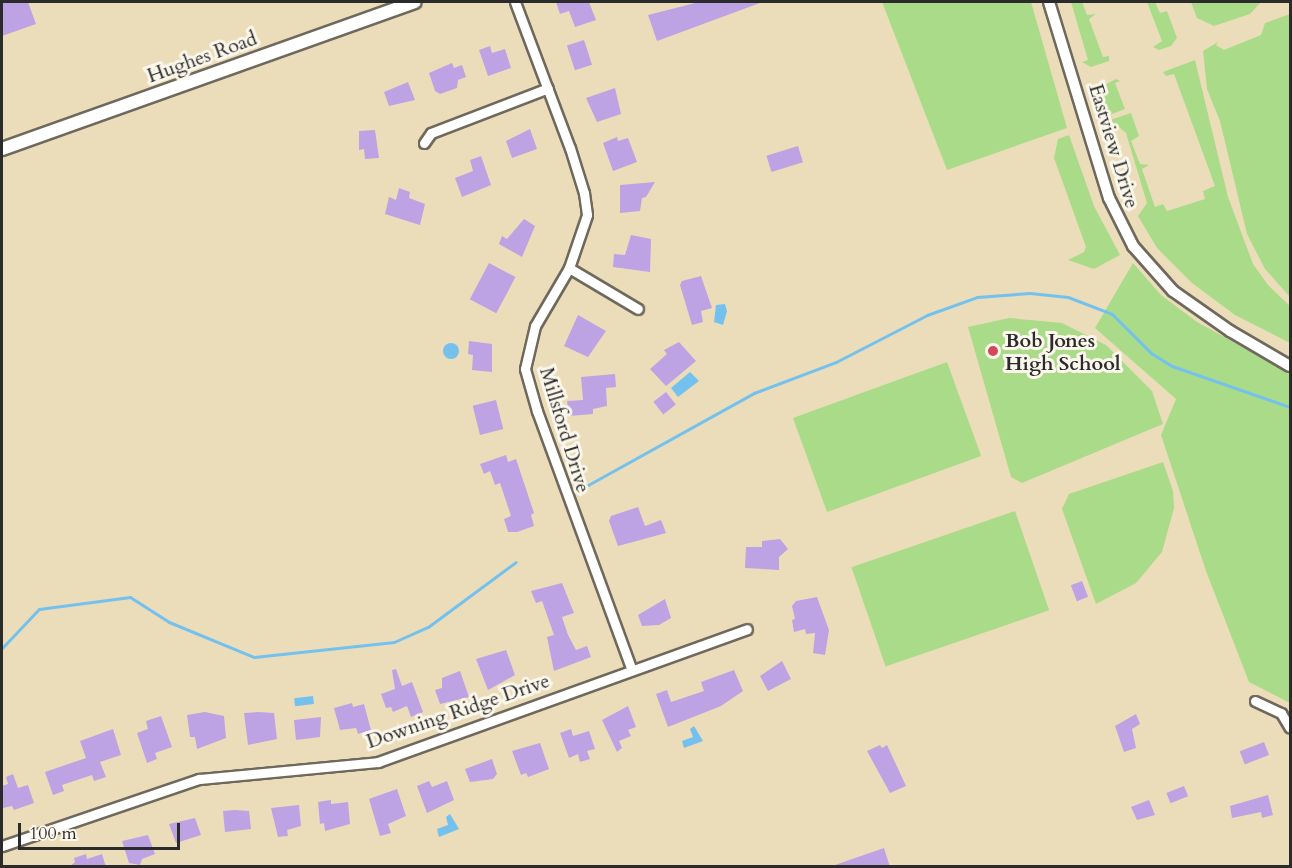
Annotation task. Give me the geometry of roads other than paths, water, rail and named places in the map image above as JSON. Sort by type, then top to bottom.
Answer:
[{"type":"main road","name":"Hughes Road","points":[[2,149],[415,2]]},
{"type":"street","name":"Millsford Drive","points":[[515,2],[548,88],[584,193],[587,216],[569,268],[536,326],[525,369],[537,411],[631,668]]},
{"type":"street","name":"Eastview Drive","points":[[1049,2],[1120,222],[1156,274],[1230,331],[1290,366]]},
{"type":"street","points":[[424,143],[431,133],[548,88]]},
{"type":"street","points":[[569,268],[638,309]]},
{"type":"street","name":"Downing Ridge Drive","points":[[2,846],[199,779],[378,762],[631,668],[747,628]]},
{"type":"street","points":[[1255,701],[1281,713],[1290,728]]},
{"type":"water","points":[[725,304],[727,311],[723,325],[714,322],[716,305]]},
{"type":"water","points":[[451,343],[459,351],[451,359],[443,351]]},
{"type":"water","points":[[690,372],[699,381],[678,397],[671,388]]},
{"type":"water","points":[[313,696],[314,704],[295,706],[294,698]]},
{"type":"water","points":[[694,726],[703,741],[684,748],[682,741],[693,737],[690,729]]},
{"type":"water","points":[[450,814],[459,829],[439,837],[437,829],[448,825],[446,817]]},
{"type":"waterway","points":[[588,485],[754,393],[836,362],[927,315],[977,297],[1030,293],[1068,297],[1112,314],[1151,353],[1172,366],[1290,407]]},
{"type":"waterway","points":[[2,648],[39,609],[130,597],[169,622],[254,657],[394,642],[428,627],[516,562]]},
{"type":"place","name":"Bob Jones High School","points":[[993,351]]}]
